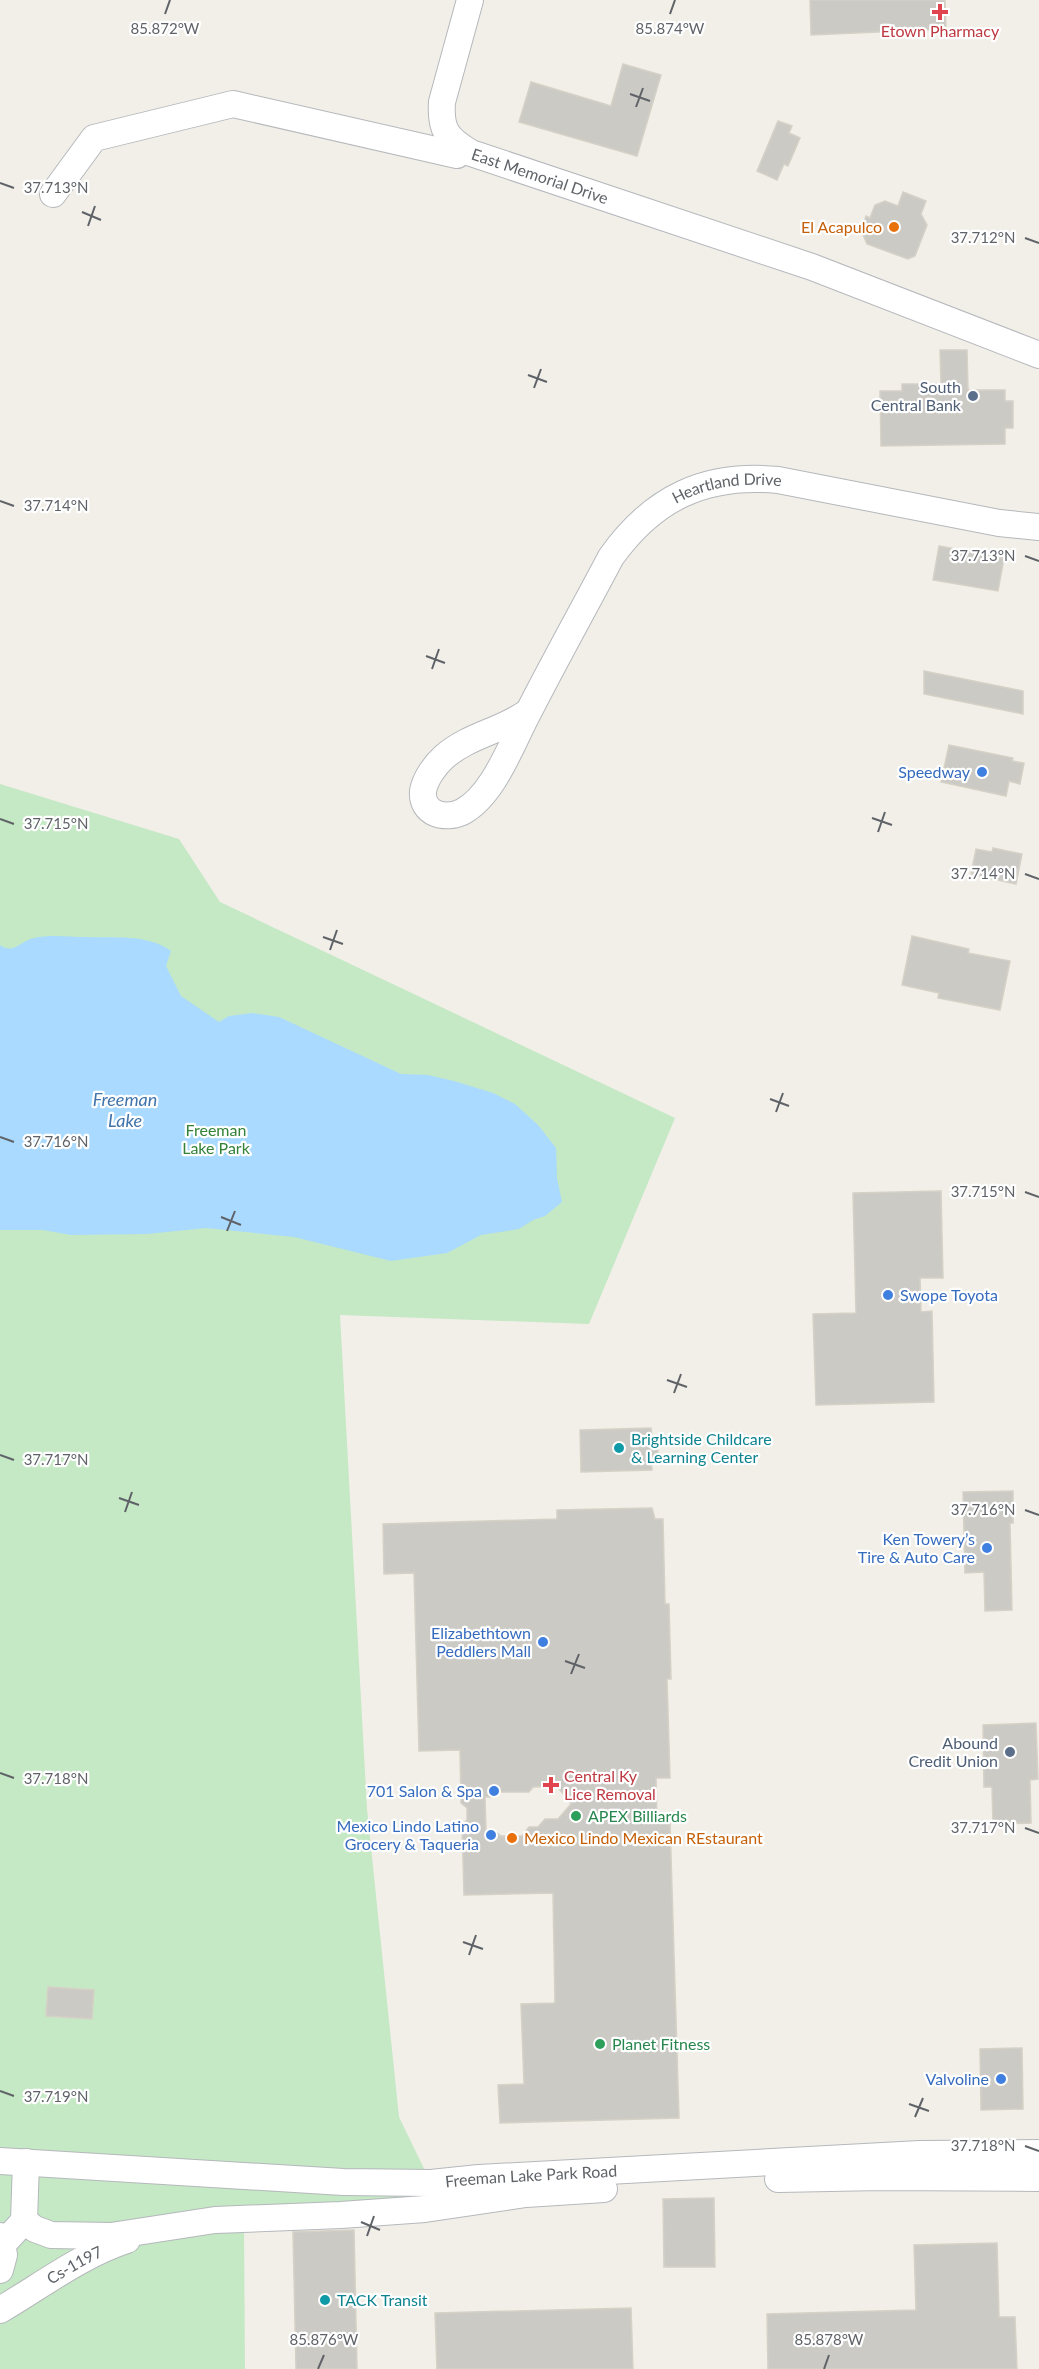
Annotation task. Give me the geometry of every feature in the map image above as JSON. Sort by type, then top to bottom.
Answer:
[{"type":"street","points":[[464,149],[456,145],[446,133],[441,118],[442,102],[470,0]]},
{"type":"street","name":"East Memorial Drive","points":[[53,194],[94,138],[233,104],[457,155],[464,149],[812,267],[1039,355]]},
{"type":"street","name":"Heartland Drive","points":[[528,712],[611,557],[624,538],[640,520],[660,506],[704,485],[745,478],[778,480],[988,521],[1039,527]]},
{"type":"street","name":"Freeman Lake Park Road","points":[[0,2161],[343,2182],[431,2183],[920,2154],[1039,2153]]},
{"type":"street","points":[[0,2270],[4,2255],[2,2240],[24,2221],[26,2162]]},
{"type":"street","name":"Freeman Lake Park Road","points":[[155,2230],[215,2220],[425,2209],[538,2193],[789,2178],[1039,2178]]},
{"type":"street","points":[[24,2221],[35,2229],[51,2235],[111,2236],[155,2230]]},
{"type":"street","name":"Cs-1197","points":[[0,2310],[111,2245],[155,2230]]},
{"type":"green space","name":"Freeman Lake Park","points":[[0,784],[179,839],[220,902],[675,1118],[589,1324],[340,1315],[367,1809],[399,2117],[431,2183],[425,2209],[244,2232],[245,2369],[0,2369]]},
{"type":"water","name":"Freeman Lake","points":[[47,936],[141,939],[171,951],[166,966],[181,996],[219,1022],[229,1016],[253,1013],[279,1017],[401,1074],[428,1075],[454,1081],[493,1093],[515,1104],[538,1125],[556,1148],[557,1178],[562,1202],[545,1216],[519,1229],[481,1235],[447,1253],[391,1261],[294,1237],[206,1228],[147,1234],[71,1235],[43,1230],[0,1230],[0,945],[9,949],[34,938]]},
{"type":"building","points":[[810,0],[945,0],[946,29],[811,35]]},
{"type":"building","points":[[623,64],[661,75],[637,156],[519,122],[531,82],[611,106]]},
{"type":"building","points":[[778,121],[792,126],[789,133],[800,138],[788,166],[784,164],[777,180],[757,171]]},
{"type":"building","name":"El Acapulco","points":[[903,192],[926,201],[921,214],[927,225],[915,256],[908,259],[867,244],[861,230],[866,216],[870,218],[875,205],[885,201],[898,206]]},
{"type":"building","name":"South Central Bank","points":[[940,350],[967,350],[968,390],[1005,390],[1005,401],[1013,401],[1013,428],[1005,428],[1005,444],[881,446],[880,391],[902,391],[902,384],[941,384]]},
{"type":"building","points":[[939,546],[1004,558],[998,591],[933,580]]},
{"type":"building","points":[[924,671],[1023,691],[1023,714],[924,694]]},
{"type":"building","name":"Speedway","points":[[949,745],[1013,758],[1012,761],[1024,763],[1020,784],[1009,781],[1006,796],[941,782]]},
{"type":"building","points":[[993,848],[1022,854],[1016,884],[971,874],[976,849],[992,852]]},
{"type":"building","points":[[912,936],[969,949],[968,953],[1010,961],[1000,1010],[938,998],[939,993],[902,985]]},
{"type":"building","name":"Swope Toyota","points":[[941,1191],[943,1278],[920,1278],[921,1312],[932,1311],[934,1402],[816,1405],[813,1314],[856,1313],[853,1193]]},
{"type":"building","name":"Brightside Childcare & Learning Center","points":[[651,1428],[652,1439],[658,1438],[658,1458],[651,1458],[652,1470],[581,1472],[580,1430]]},
{"type":"building","name":"Ken Towery’s Tire & Auto Care","points":[[1013,1491],[1013,1523],[1010,1523],[1012,1610],[985,1611],[984,1572],[965,1573],[963,1492]]},
{"type":"building","points":[[652,1508],[655,1519],[663,1519],[665,1604],[669,1604],[671,1679],[667,1679],[670,1778],[656,1778],[657,1823],[670,1823],[679,2118],[500,2123],[498,2085],[524,2084],[521,2004],[555,2003],[553,1893],[464,1895],[462,1824],[467,1820],[467,1808],[461,1803],[460,1750],[419,1751],[414,1573],[384,1574],[383,1524],[557,1519],[557,1510]],"holes":[[[557,1786],[571,1804],[558,1819],[545,1819],[538,1827],[529,1827],[522,1836],[501,1836],[496,1832],[486,1832],[485,1797],[496,1797],[500,1792],[529,1792],[533,1787]]]},
{"type":"building","name":"Abound Credit Union","points":[[1036,1723],[1038,1779],[1030,1780],[1031,1823],[993,1824],[992,1787],[984,1787],[983,1725]]},
{"type":"building","points":[[48,1987],[94,1990],[92,2019],[46,2016]]},
{"type":"building","name":"Valvoline","points":[[1022,2048],[1023,2109],[981,2110],[980,2049]]},
{"type":"building","points":[[714,2198],[715,2267],[664,2267],[663,2199]]},
{"type":"building","name":"TACK Transit","points":[[354,2230],[357,2369],[296,2369],[293,2232]]},
{"type":"building","points":[[997,2243],[999,2317],[1015,2317],[1017,2369],[768,2369],[767,2314],[916,2310],[914,2245]]},
{"type":"building","points":[[631,2308],[633,2369],[437,2369],[435,2313]]},
{"type":"place","name":"Etown Pharmacy","points":[[940,12]]},
{"type":"place","name":"El Acapulco","points":[[894,227]]},
{"type":"place","name":"South Central Bank","points":[[973,396]]},
{"type":"place","name":"Speedway","points":[[982,772]]},
{"type":"place","name":"Swope Toyota","points":[[888,1295]]},
{"type":"place","name":"Brightside Childcare & Learning Center","points":[[619,1448]]},
{"type":"place","name":"Ken Towery’s Tire & Auto Care","points":[[987,1548]]},
{"type":"place","name":"Elizabethtown Peddlers Mall","points":[[543,1642]]},
{"type":"place","name":"Abound Credit Union","points":[[1010,1752]]},
{"type":"place","name":"Central Ky Lice Removal","points":[[551,1785]]},
{"type":"place","name":"701 Salon & Spa","points":[[494,1791]]},
{"type":"place","name":"APEX Billiards","points":[[576,1816]]},
{"type":"place","name":"Mexico Lindo Latino Grocery & Taqueria","points":[[491,1835]]},
{"type":"place","name":"Mexico Lindo Mexican REstaurant","points":[[512,1838]]},
{"type":"place","name":"Planet Fitness","points":[[600,2044]]},
{"type":"place","name":"Valvoline","points":[[1001,2079]]},
{"type":"place","name":"TACK Transit","points":[[325,2300]]}]
